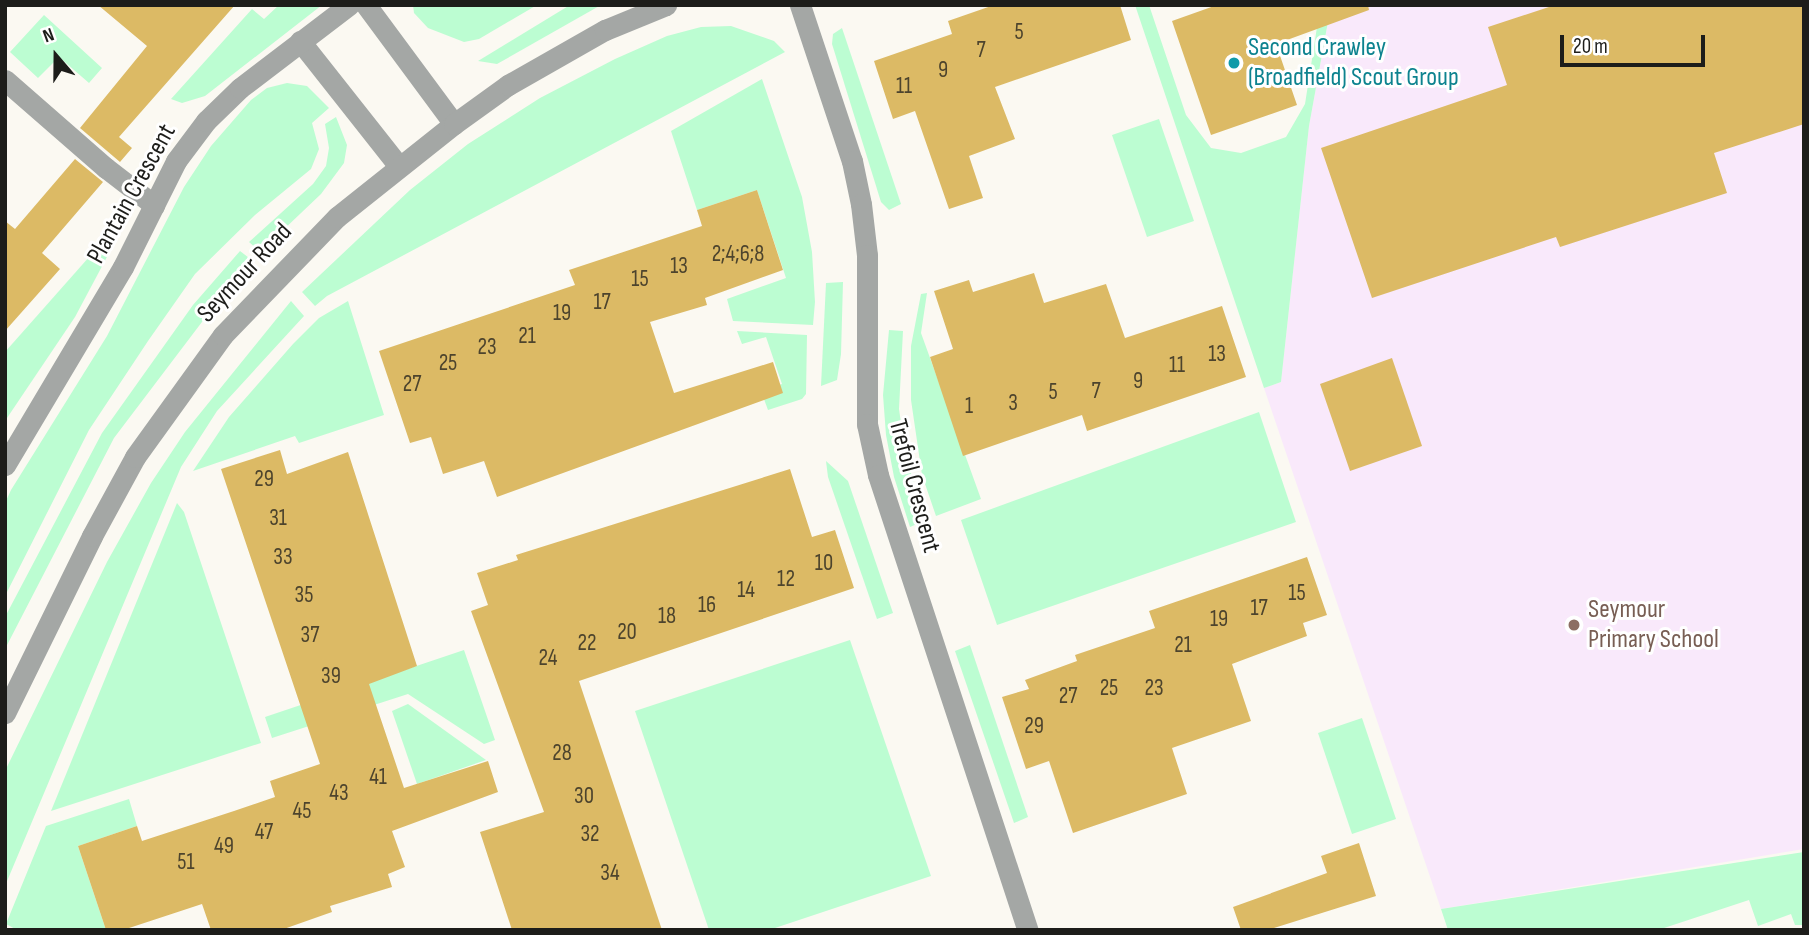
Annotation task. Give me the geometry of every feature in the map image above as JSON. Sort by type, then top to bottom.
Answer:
[{"type":"street","name":"Plantain Crescent","points":[[5,465],[123,267],[176,161],[206,121],[240,88],[349,5]]},
{"type":"street","points":[[366,5],[454,124]]},
{"type":"street","name":"Seymour Road","points":[[5,713],[92,536],[135,457],[223,335],[337,217],[398,165],[508,85],[606,30],[666,5]]},
{"type":"street","name":"Trefoil Crescent","points":[[800,5],[852,161],[862,204],[867,255],[867,425],[878,475],[1028,930]]},
{"type":"street","points":[[300,41],[398,165]]},
{"type":"street","points":[[5,80],[106,169],[154,205]]},
{"type":"shaded area","name":"Seymour Primary School","points":[[1331,5],[1804,5],[1804,849],[1441,909],[1264,388],[1281,382],[1309,126]]},
{"type":"green space","points":[[279,5],[322,5],[205,96],[182,103],[171,99],[252,9],[264,19]]},
{"type":"green space","points":[[413,5],[537,5],[479,39],[464,42],[428,28],[414,13]]},
{"type":"green space","points":[[570,5],[601,5],[497,64],[478,61]]},
{"type":"green space","points":[[1135,5],[1149,5],[1186,115],[1211,148],[1241,153],[1286,137],[1305,104],[1317,27],[1331,5],[1309,126],[1281,382],[1264,388]]},
{"type":"green space","points":[[44,15],[102,68],[89,83],[59,57],[38,78],[10,52]]},
{"type":"green space","points":[[731,26],[774,41],[785,52],[327,296],[315,306],[302,292],[410,190],[468,144],[540,98],[615,59],[667,36],[701,27]]},
{"type":"green space","points":[[842,28],[901,204],[889,210],[881,202],[832,44],[833,34]]},
{"type":"green space","points":[[762,79],[802,197],[812,252],[815,302],[813,325],[733,321],[727,299],[786,278],[757,190],[697,210],[671,131]]},
{"type":"green space","points":[[287,83],[307,86],[329,108],[312,123],[319,149],[311,169],[255,215],[195,274],[89,430],[5,596],[5,503],[11,490],[107,336],[184,187],[211,146],[251,100],[267,88]]},
{"type":"green space","points":[[336,117],[347,145],[344,163],[321,194],[260,252],[249,242],[313,184],[326,166],[329,148],[325,124]]},
{"type":"green space","points":[[1159,119],[1194,221],[1147,237],[1112,135]]},
{"type":"green space","points":[[105,239],[111,239],[108,255],[75,317],[5,421],[5,352]]},
{"type":"green space","points":[[240,251],[253,261],[208,314],[114,438],[5,649],[5,617],[102,433],[193,305]]},
{"type":"green space","points":[[843,282],[841,354],[837,380],[821,386],[826,283]]},
{"type":"green space","points":[[927,293],[921,333],[981,499],[936,516],[922,475],[911,400],[911,346],[921,294]]},
{"type":"green space","points":[[291,301],[304,316],[217,411],[181,467],[5,886],[5,771],[107,562],[151,483],[185,432]]},
{"type":"green space","points":[[348,301],[384,415],[299,443],[295,436],[193,471],[229,417],[293,344],[319,318]]},
{"type":"green space","points":[[889,330],[903,331],[899,409],[905,451],[924,521],[910,527],[894,477],[886,435],[883,395]]},
{"type":"green space","points":[[737,331],[807,335],[806,394],[802,399],[768,410],[761,391],[782,384],[766,337],[742,344]]},
{"type":"green space","points":[[1259,412],[1296,522],[997,625],[961,520]]},
{"type":"green space","points":[[826,461],[848,481],[893,613],[877,619],[828,477]]},
{"type":"green space","points":[[177,503],[184,512],[261,743],[51,811]]},
{"type":"green space","points":[[850,640],[931,876],[769,930],[709,930],[635,711]]},
{"type":"green space","points":[[970,645],[1028,817],[1014,823],[955,651]]},
{"type":"green space","points":[[464,650],[495,740],[484,744],[408,694],[272,738],[265,717]]},
{"type":"green space","points":[[408,704],[486,760],[417,784],[392,711]]},
{"type":"green space","points":[[1362,718],[1396,819],[1352,834],[1318,733]]},
{"type":"green space","points":[[129,799],[137,826],[78,846],[106,930],[17,930],[6,924],[46,826]]},
{"type":"green space","points":[[1804,852],[1804,925],[1795,925],[1791,914],[1758,926],[1749,900],[1658,930],[1448,930],[1441,909]]},
{"type":"building","points":[[98,5],[235,5],[119,137],[132,148],[120,162],[80,128],[147,46]]},
{"type":"building","points":[[994,5],[1120,5],[1131,40],[995,87],[1015,139],[969,156],[983,198],[949,209],[915,111],[893,119],[874,61],[952,34],[948,21]]},
{"type":"building","name":"Second Crawley (Broadfield) Scout Group","points":[[1217,5],[1368,5],[1369,10],[1276,44],[1297,105],[1211,135],[1172,21]]},
{"type":"building","points":[[1555,5],[1804,5],[1804,124],[1714,153],[1727,193],[1560,247],[1556,237],[1372,298],[1321,148],[1507,85],[1488,27]]},
{"type":"building","points":[[75,159],[103,182],[42,253],[60,269],[5,331],[5,221],[15,229]]},
{"type":"building","points":[[757,190],[783,270],[705,298],[707,305],[650,322],[674,393],[773,362],[783,393],[497,497],[484,461],[443,474],[431,437],[410,443],[379,351],[575,285],[569,270],[702,226],[697,210]]},
{"type":"building","points":[[1034,273],[1044,303],[1106,284],[1125,338],[1222,306],[1246,377],[1087,431],[1082,415],[963,456],[930,357],[953,349],[934,291],[969,280],[973,292]]},
{"type":"building","points":[[1392,358],[1422,446],[1350,471],[1320,384]]},
{"type":"building","points":[[280,450],[287,474],[348,452],[417,666],[369,684],[404,788],[488,761],[498,792],[392,831],[405,867],[388,874],[392,887],[330,906],[332,912],[281,930],[211,930],[202,904],[123,930],[106,930],[78,846],[137,826],[142,841],[234,811],[275,797],[270,781],[320,764],[221,469]]},
{"type":"building","points":[[790,469],[812,537],[835,530],[854,588],[579,681],[662,930],[512,930],[480,832],[544,812],[471,611],[488,605],[477,573],[518,560],[516,555]]},
{"type":"building","points":[[1307,557],[1327,615],[1303,623],[1307,636],[1232,664],[1251,721],[1172,748],[1187,794],[1073,833],[1049,761],[1026,769],[1002,697],[1029,689],[1025,680],[1077,661],[1075,655],[1155,628],[1149,611]]},
{"type":"building","points":[[1359,843],[1376,896],[1268,930],[1241,930],[1233,907],[1327,873],[1321,856]]},
{"type":"place","name":"Second Crawley (Broadfield) Scout Group","points":[[1234,63]]},
{"type":"place","name":"Seymour Primary School","points":[[1574,625]]}]
